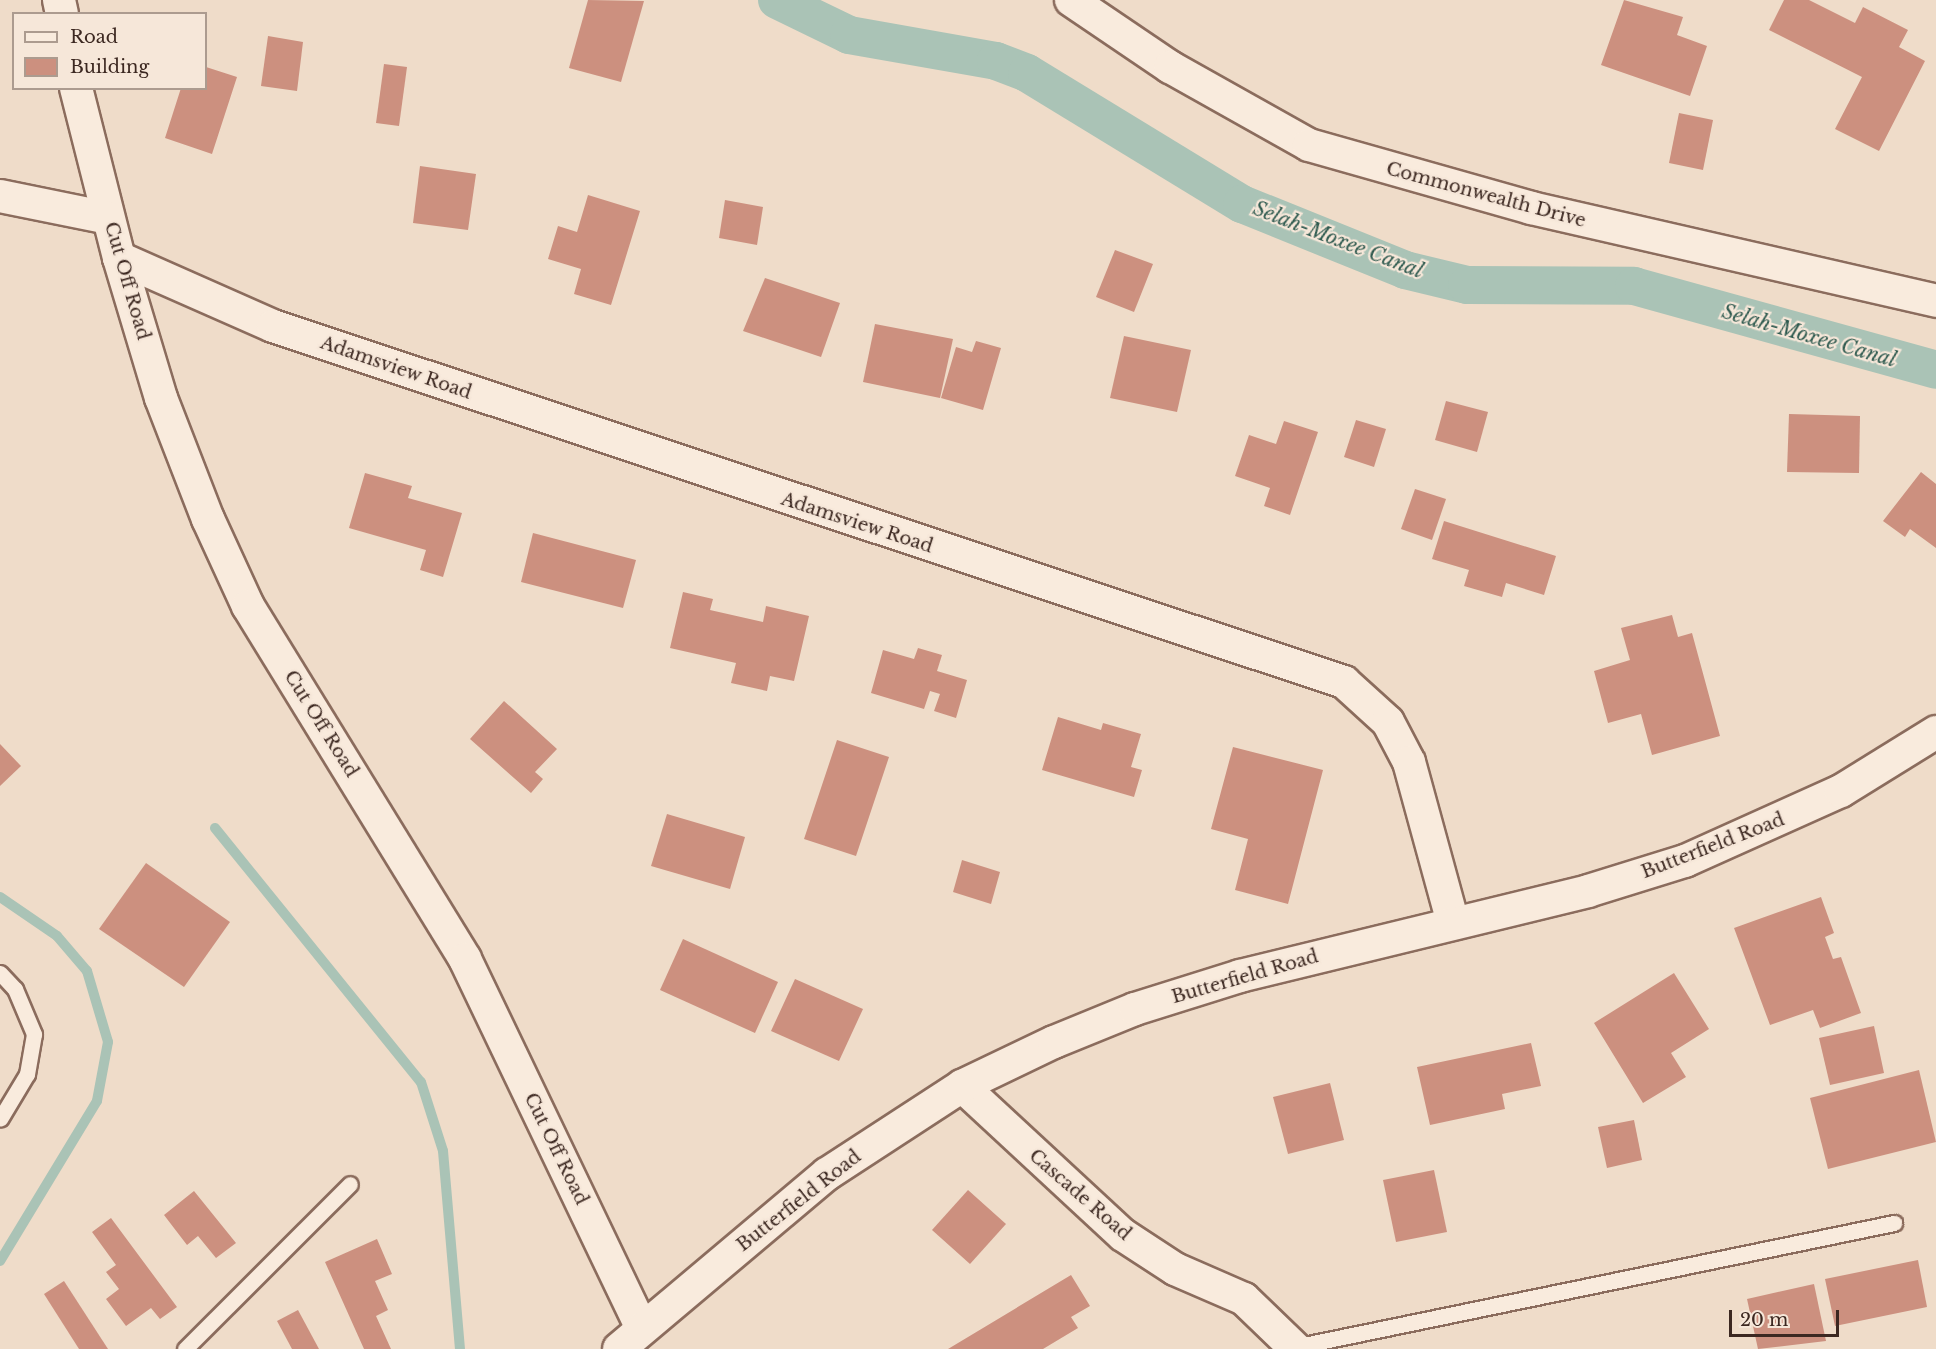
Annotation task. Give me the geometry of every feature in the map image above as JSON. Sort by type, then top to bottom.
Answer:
[{"type":"street","name":"Commonwealth Drive","points":[[1071,0],[1170,67],[1309,145],[1531,208],[1936,301]]},
{"type":"street","name":"Cut Off Road","points":[[76,90],[118,258],[161,398],[248,606],[465,958],[642,1328]]},
{"type":"street","points":[[0,196],[108,218]]},
{"type":"street","name":"Adamsview Road","points":[[118,258],[273,326],[1344,682],[1388,722],[1409,762],[1453,923]]},
{"type":"street","name":"Butterfield Road","points":[[619,1349],[827,1174],[962,1086],[1135,1009],[1453,923],[1588,891],[1684,861],[1841,791],[1936,732]]},
{"type":"street","name":"Cascade Road","points":[[962,1086],[1123,1235],[1175,1269],[1244,1299],[1295,1348]]},
{"type":"lane","points":[[0,973],[15,989],[34,1034],[27,1074],[0,1119]]},
{"type":"lane","points":[[184,1349],[350,1184]]},
{"type":"lane","points":[[1295,1348],[1894,1223]]},
{"type":"building","points":[[588,0],[644,1],[621,82],[569,68]]},
{"type":"building","points":[[1624,0],[1683,17],[1677,35],[1707,46],[1690,96],[1601,65]]},
{"type":"building","points":[[1784,0],[1809,0],[1855,23],[1863,7],[1908,30],[1899,47],[1925,61],[1879,151],[1835,129],[1862,77],[1769,30]]},
{"type":"building","points":[[268,36],[303,42],[297,91],[261,86]]},
{"type":"building","points":[[384,64],[407,67],[399,126],[376,123]]},
{"type":"building","points":[[207,67],[237,77],[212,154],[165,138],[180,90],[207,90]]},
{"type":"building","points":[[1679,113],[1713,120],[1703,170],[1669,163]]},
{"type":"building","points":[[420,166],[476,174],[468,230],[413,223]]},
{"type":"building","points":[[588,195],[640,211],[611,305],[574,294],[581,269],[548,259],[558,226],[577,232]]},
{"type":"building","points":[[725,200],[763,207],[757,245],[719,238]]},
{"type":"building","points":[[1115,250],[1153,264],[1134,312],[1096,297]]},
{"type":"building","points":[[765,278],[840,303],[821,357],[743,331]]},
{"type":"building","points":[[875,324],[953,339],[940,398],[863,382]]},
{"type":"building","points":[[1124,336],[1191,350],[1177,412],[1110,398]]},
{"type":"building","points":[[976,341],[1001,348],[983,410],[941,398],[956,347],[972,352]]},
{"type":"building","points":[[1446,401],[1488,412],[1477,452],[1435,440]]},
{"type":"building","points":[[1789,414],[1860,416],[1859,473],[1787,472]]},
{"type":"building","points":[[1356,420],[1386,429],[1374,467],[1344,457]]},
{"type":"building","points":[[1284,421],[1318,432],[1290,515],[1264,506],[1270,488],[1235,476],[1249,435],[1276,444]]},
{"type":"building","points":[[1921,472],[1936,484],[1936,548],[1910,529],[1905,537],[1883,521]]},
{"type":"building","points":[[365,473],[412,486],[408,498],[462,513],[443,577],[420,570],[426,550],[349,528]]},
{"type":"building","points":[[1415,489],[1446,499],[1432,540],[1401,529]]},
{"type":"building","points":[[1444,521],[1556,556],[1544,595],[1506,583],[1502,597],[1464,586],[1469,570],[1432,559]]},
{"type":"building","points":[[533,533],[636,560],[623,608],[521,582]]},
{"type":"building","points":[[683,592],[713,599],[710,610],[763,622],[766,606],[809,616],[794,681],[770,676],[767,691],[731,683],[736,663],[670,648]]},
{"type":"building","points":[[1672,615],[1678,637],[1692,633],[1720,736],[1652,755],[1641,714],[1608,723],[1594,671],[1630,660],[1621,628]]},
{"type":"building","points":[[918,648],[942,655],[937,671],[967,680],[956,718],[934,711],[940,694],[930,691],[924,709],[871,693],[883,650],[914,659]]},
{"type":"building","points":[[504,701],[557,749],[535,772],[543,779],[531,793],[470,739]]},
{"type":"building","points":[[1058,717],[1101,730],[1103,723],[1141,734],[1131,767],[1142,770],[1134,797],[1042,770]]},
{"type":"building","points":[[837,740],[889,757],[856,856],[804,839]]},
{"type":"building","points":[[0,744],[21,766],[0,786]]},
{"type":"building","points":[[1233,747],[1323,770],[1288,904],[1235,890],[1248,839],[1211,829]]},
{"type":"building","points":[[667,814],[745,837],[730,889],[651,866]]},
{"type":"building","points":[[962,860],[1000,872],[991,904],[953,892]]},
{"type":"building","points":[[146,863],[230,922],[184,987],[99,929]]},
{"type":"building","points":[[1821,897],[1834,933],[1825,937],[1833,959],[1841,957],[1861,1013],[1820,1028],[1813,1010],[1770,1025],[1734,928]]},
{"type":"building","points":[[683,939],[778,982],[755,1033],[660,990]]},
{"type":"building","points":[[1674,973],[1709,1029],[1671,1053],[1686,1077],[1643,1103],[1594,1023]]},
{"type":"building","points":[[795,979],[863,1009],[839,1061],[771,1031]]},
{"type":"building","points":[[1874,1026],[1884,1073],[1830,1085],[1819,1038]]},
{"type":"building","points":[[1531,1043],[1541,1086],[1502,1094],[1505,1109],[1430,1125],[1417,1067]]},
{"type":"building","points":[[1919,1070],[1936,1142],[1828,1169],[1810,1098]]},
{"type":"building","points":[[1330,1083],[1344,1140],[1288,1154],[1273,1097]]},
{"type":"building","points":[[1634,1120],[1642,1160],[1607,1168],[1598,1127]]},
{"type":"building","points":[[1434,1170],[1447,1232],[1396,1242],[1383,1180]]},
{"type":"building","points":[[968,1190],[1006,1224],[970,1264],[932,1230]]},
{"type":"building","points":[[194,1191],[236,1243],[216,1258],[198,1236],[187,1245],[164,1215]]},
{"type":"building","points":[[111,1218],[177,1307],[160,1319],[151,1308],[126,1326],[106,1299],[119,1289],[106,1272],[116,1265],[92,1232]]},
{"type":"building","points":[[377,1239],[392,1274],[375,1281],[388,1310],[376,1316],[391,1349],[364,1349],[325,1262]]},
{"type":"building","points":[[1918,1260],[1927,1307],[1835,1326],[1825,1279]]},
{"type":"building","points":[[1071,1275],[1090,1306],[1071,1317],[1078,1328],[1043,1349],[948,1349]]},
{"type":"building","points":[[64,1281],[108,1349],[79,1349],[44,1294]]},
{"type":"building","points":[[1814,1284],[1826,1341],[1758,1349],[1747,1299]]},
{"type":"building","points":[[298,1310],[319,1349],[292,1349],[277,1321]]},
{"type":"waterway","name":"Selah-Moxee Canal","points":[[777,0],[849,35],[996,61],[1027,73],[1242,204],[1405,270],[1467,285],[1634,286],[1936,370]]},
{"type":"waterway","points":[[215,828],[421,1082],[443,1151],[460,1349]]},
{"type":"waterway","points":[[0,897],[57,936],[87,971],[108,1042],[97,1101],[0,1261]]}]
